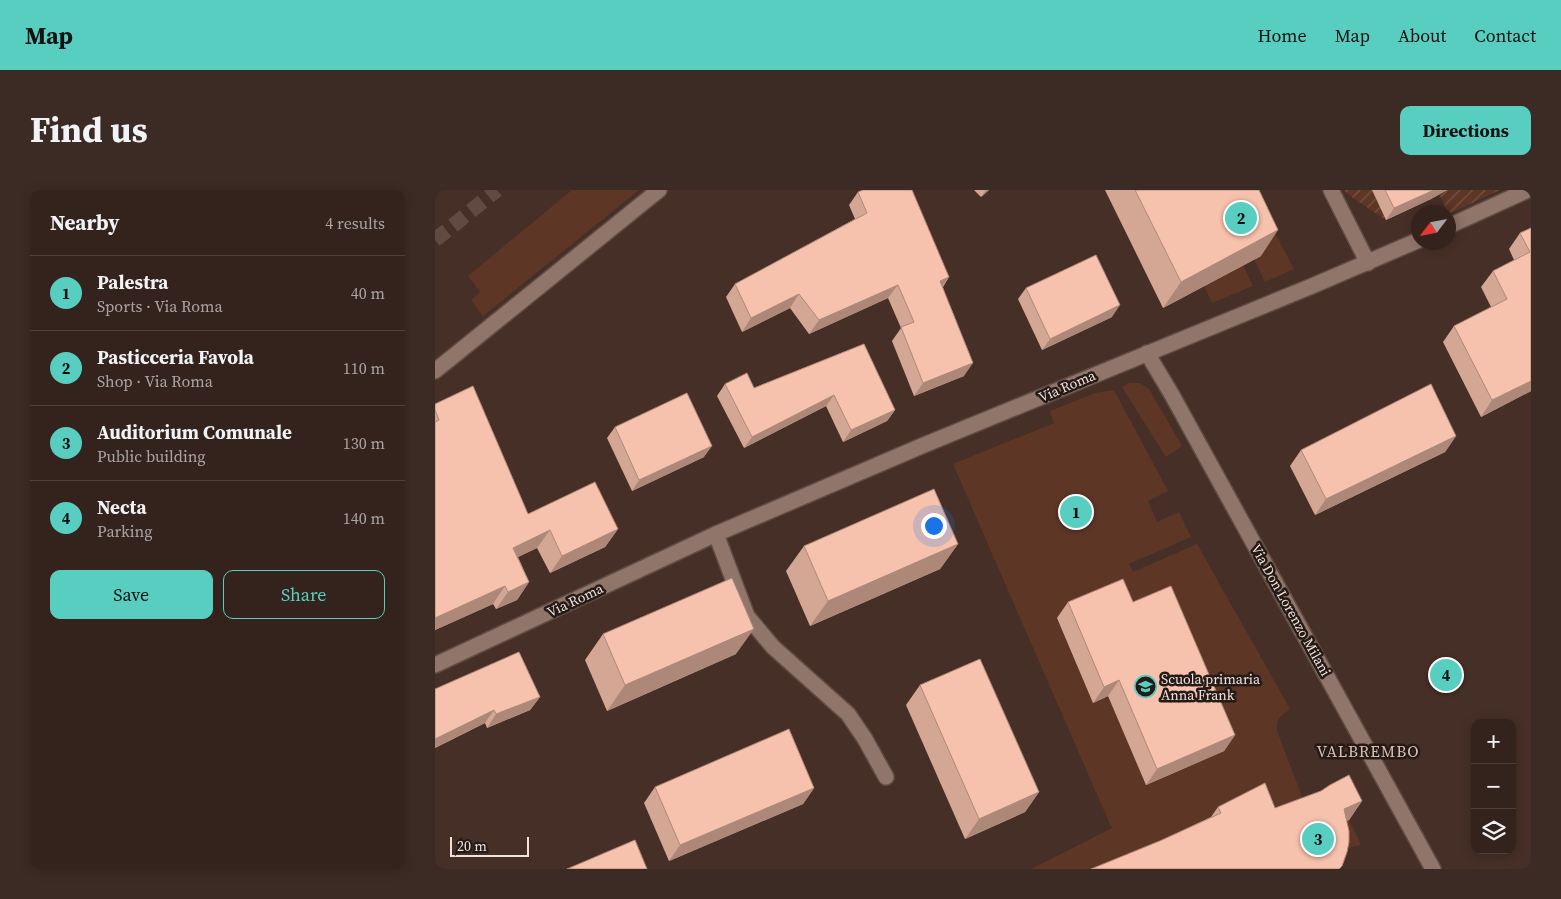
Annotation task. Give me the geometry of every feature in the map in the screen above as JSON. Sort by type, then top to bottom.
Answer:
[{"type":"street","points":[[435,371],[659,190]]},
{"type":"street","points":[[1331,190],[1368,263]]},
{"type":"street","points":[[1456,223],[1529,190]]},
{"type":"street","name":"Via Roma","points":[[435,665],[716,534],[924,445],[1411,244]]},
{"type":"street","name":"Via Don Lorenzo Milani","points":[[1147,352],[1433,869]]},
{"type":"street","points":[[716,534],[747,616],[773,647],[848,714],[865,739],[886,777]]},
{"type":"shaded area","points":[[572,190],[639,190],[483,316],[471,300],[480,292],[468,276]]},
{"type":"shaded area","points":[[1343,190],[1500,190],[1456,211],[1456,205],[1444,205],[1439,194],[1417,205],[1411,205],[1411,208],[1386,220]]},
{"type":"shaded area","points":[[1266,216],[1294,269],[1265,282],[1254,259]]},
{"type":"shaded area","points":[[1243,265],[1253,286],[1212,303],[1204,286]]},
{"type":"shaded area","points":[[1129,383],[1140,383],[1149,389],[1182,446],[1166,457],[1122,387]]},
{"type":"shaded area","points":[[1114,390],[1168,491],[1148,501],[1157,522],[1179,512],[1191,537],[1129,564],[1133,572],[1197,544],[1290,709],[1279,718],[1277,731],[1307,810],[1125,869],[1031,869],[1112,828],[953,464],[1054,423],[1050,411],[1095,393]]},
{"type":"shaded area","points":[[1349,820],[1361,845],[1335,851],[1331,828]]},
{"type":"building","points":[[863,190],[912,190],[949,277],[940,281],[973,363],[923,383],[901,327],[914,322],[898,285],[819,320],[799,294],[751,318],[735,284],[867,213],[858,192]]},
{"type":"building","points":[[1135,190],[1259,190],[1278,230],[1181,282]]},
{"type":"building","points":[[1385,190],[1434,190],[1394,208]]},
{"type":"building","points":[[1531,228],[1531,381],[1492,400],[1454,326],[1507,299],[1493,271],[1530,252],[1520,233]]},
{"type":"building","points":[[1096,255],[1120,305],[1050,339],[1026,288]]},
{"type":"building","points":[[864,344],[895,410],[851,430],[834,395],[752,437],[725,384],[747,373],[754,388]]},
{"type":"building","points":[[1431,384],[1456,436],[1326,499],[1301,450]]},
{"type":"building","points":[[473,386],[528,514],[595,482],[618,529],[562,556],[550,530],[513,548],[529,582],[508,592],[505,586],[435,618],[435,422],[439,420],[435,404]]},
{"type":"building","points":[[687,393],[712,446],[639,480],[615,427]]},
{"type":"building","points":[[934,489],[958,544],[828,601],[804,546]]},
{"type":"building","points":[[732,578],[754,629],[625,685],[603,634]]},
{"type":"building","points":[[1123,579],[1133,602],[1171,586],[1235,735],[1157,769],[1119,680],[1104,687],[1068,602]]},
{"type":"building","points":[[519,652],[540,697],[496,714],[494,710],[435,739],[435,689]]},
{"type":"building","points":[[980,659],[1039,792],[979,819],[920,685]]},
{"type":"building","points":[[789,729],[814,788],[680,845],[655,787]]},
{"type":"building","points":[[1349,775],[1362,801],[1344,809],[1349,831],[1349,842],[1342,866],[1339,869],[1091,869],[1221,813],[1218,807],[1265,783],[1275,808],[1321,791]]},
{"type":"building","points":[[635,840],[647,869],[567,869]]},
{"type":"tunnel","points":[[435,240],[497,190]]},
{"type":"place","name":"Pasticceria Favola","points":[[1241,218]]},
{"type":"place","name":"Palestra","points":[[1076,512]]},
{"type":"place","name":"Necta","points":[[1446,675]]},
{"type":"place","name":"Scuola primaria Anna Frank","points":[[1145,687]]},
{"type":"place","name":"Auditorium Comunale","points":[[1318,839]]},
{"type":"district","name":"VALBREMBO","points":[[1368,751]]}]
